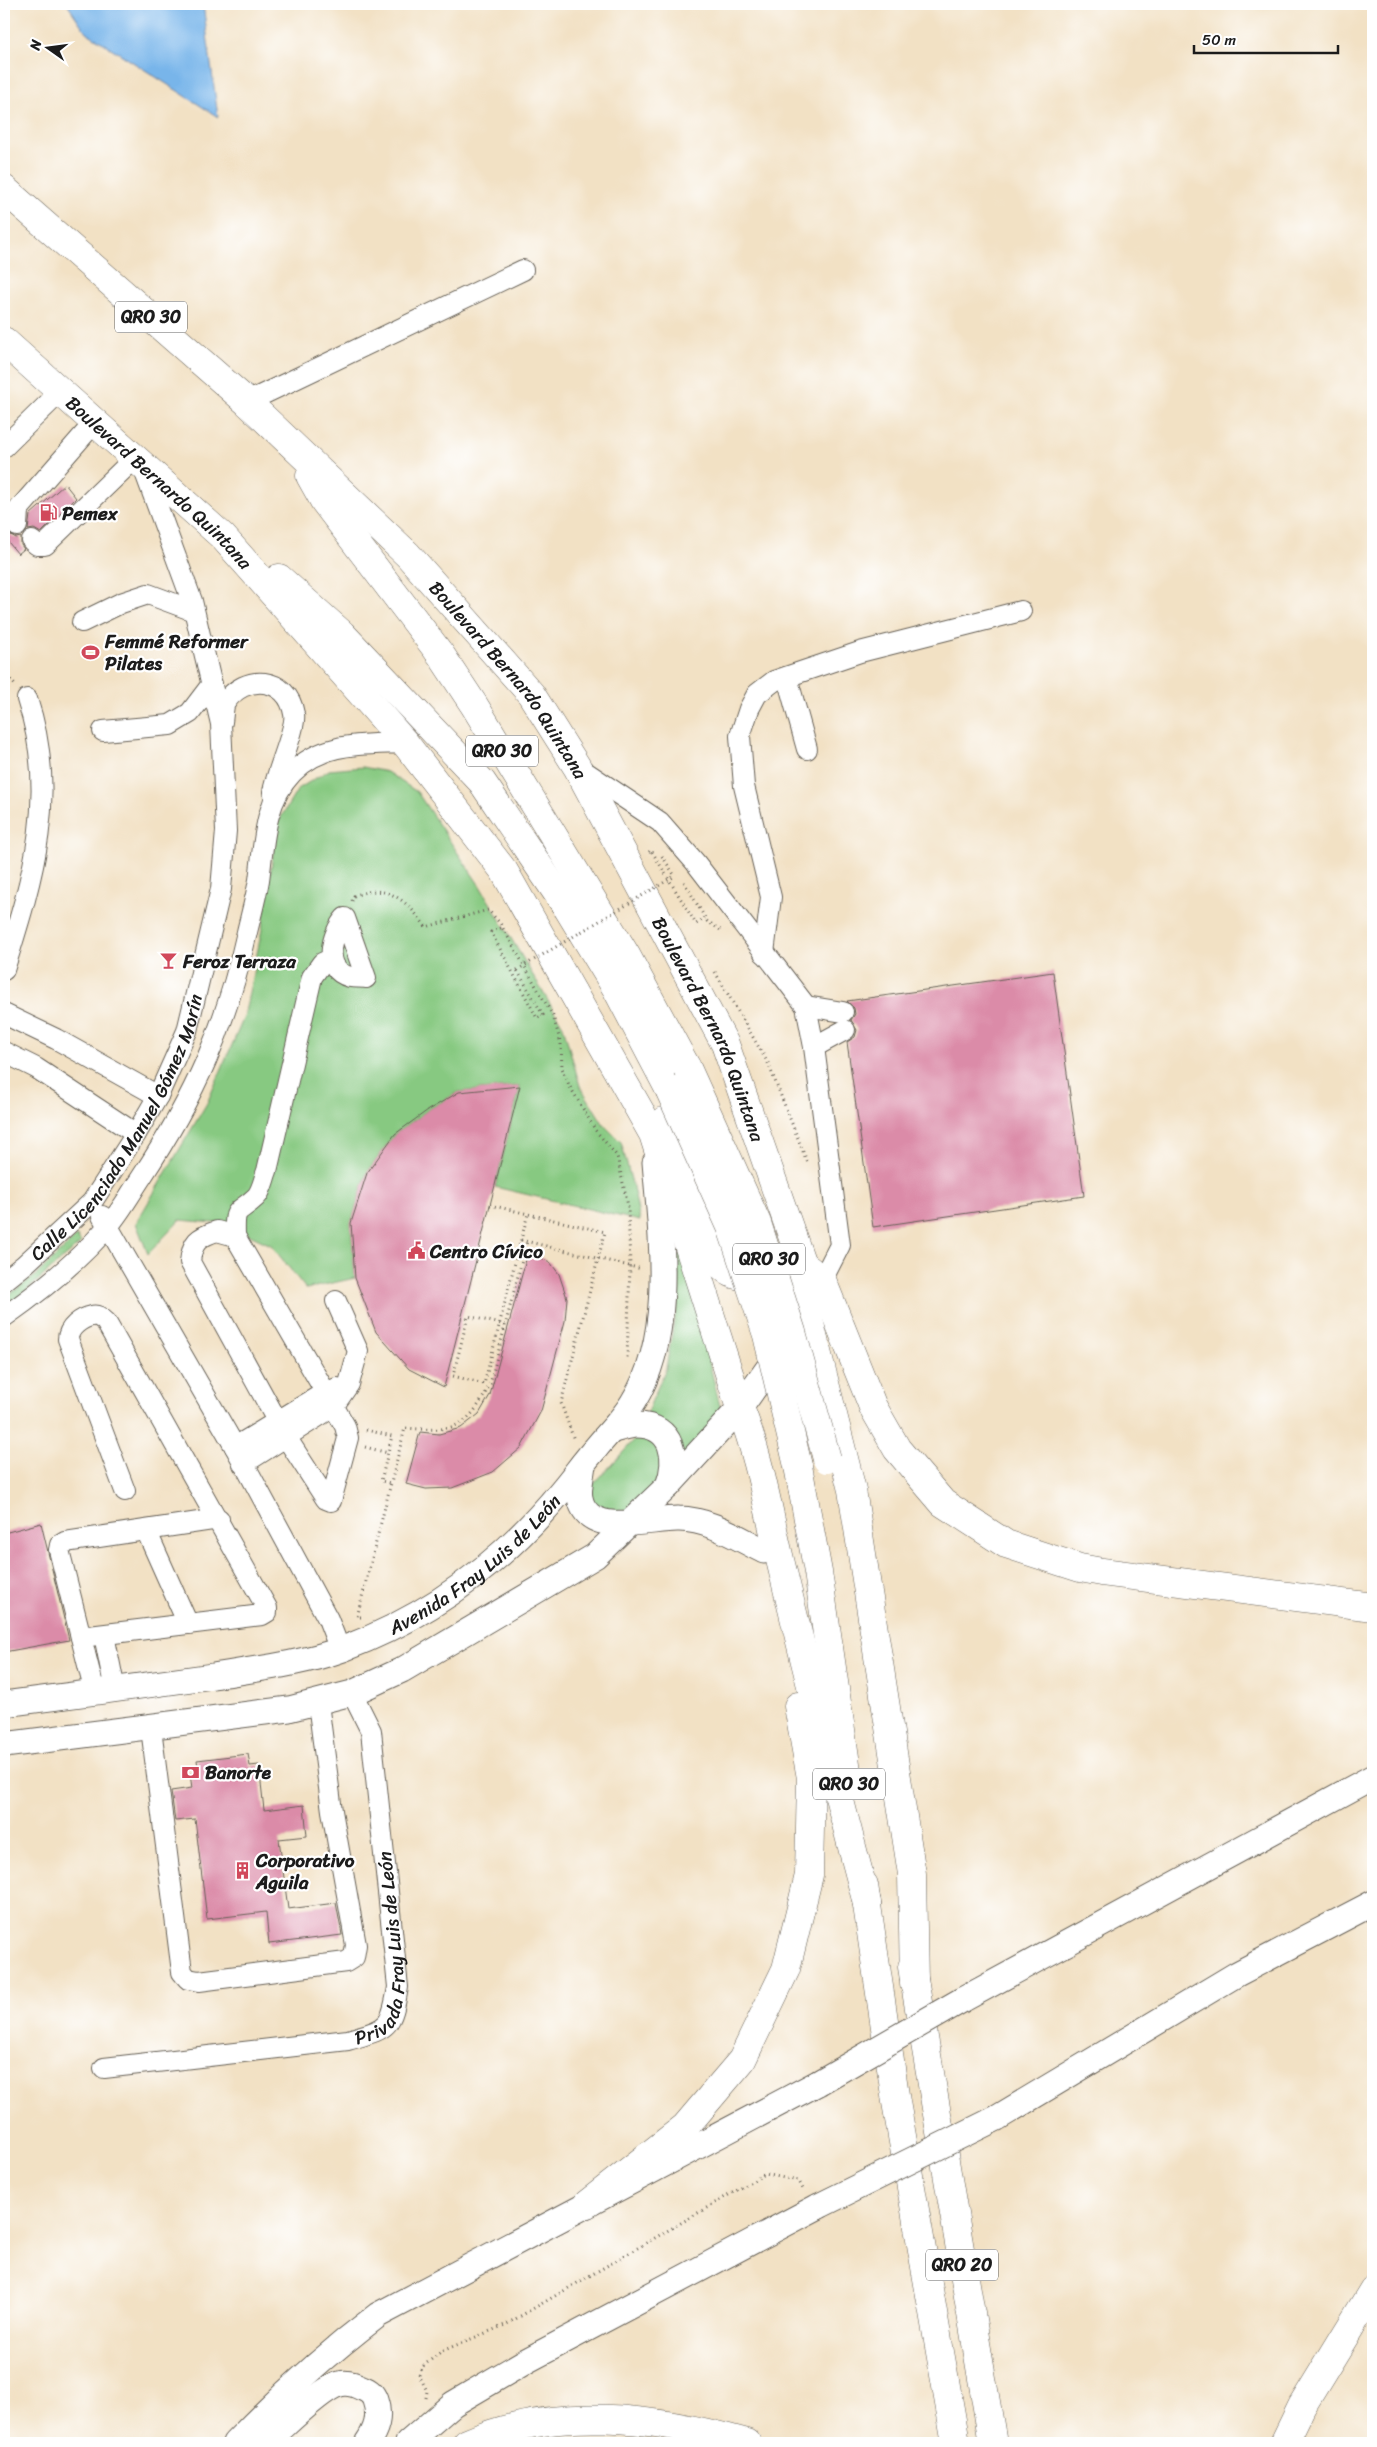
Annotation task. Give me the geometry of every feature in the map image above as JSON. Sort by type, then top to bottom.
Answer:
[{"type":"highway","name":"Boulevard Bernardo Quintana","points":[[4,189],[247,402],[408,555],[531,694],[577,766],[725,1044],[772,1176],[812,1272],[807,1312],[854,1500],[912,1874],[914,1984]]},
{"type":"highway","name":"Boulevard Bernardo Quintana","points":[[4,341],[223,537],[405,743],[504,871],[653,1134],[740,1408]]},
{"type":"highway","name":"QRO 30","points":[[295,448],[324,501],[441,655],[474,705],[626,954],[687,1068],[757,1223],[792,1332],[836,1490],[931,2086]]},
{"type":"highway","name":"QRO 30","points":[[223,537],[285,582],[342,634],[482,782],[568,909],[616,988],[670,1089],[734,1236],[767,1336],[798,1466],[818,1572],[896,2102]]},
{"type":"highway","points":[[504,871],[535,884],[670,1126],[718,1262],[728,1274],[742,1278],[755,1275],[763,1265],[772,1245],[772,1176]]},
{"type":"highway","points":[[812,1272],[873,1407],[897,1450],[943,1503],[1006,1544],[1080,1568],[1102,1572],[1373,1607]]},
{"type":"highway","points":[[587,2204],[685,2127],[742,2060],[786,1968],[809,1876],[811,1778],[793,1679],[744,1459],[740,1408]]},
{"type":"highway","points":[[740,1408],[752,1438],[777,1550],[836,1789],[867,1902]]},
{"type":"highway","name":"QRO 20","points":[[931,2086],[993,2443]]},
{"type":"highway","name":"QRO 20","points":[[896,2102],[956,2443]]},
{"type":"highway","points":[[1284,2443],[1302,2406],[1373,2290]]},
{"type":"highway","points":[[467,2443],[482,2436],[533,2424],[589,2417],[636,2419],[691,2429],[747,2443]]},
{"type":"main road","name":"Avenida Fray Luis de León","points":[[4,1704],[105,1692],[291,1663],[340,1650],[387,1631],[457,1590],[492,1563],[534,1524],[580,1455],[614,1430],[634,1401],[647,1371],[660,1319],[662,1274],[661,1227],[653,1134]]},
{"type":"main road","points":[[4,1745],[151,1728],[318,1703],[352,1693],[410,1666],[595,1556],[668,1486],[740,1408],[807,1312]]},
{"type":"main road","points":[[614,1430],[637,1425],[652,1428],[665,1436],[672,1444],[674,1456],[668,1486]]},
{"type":"main road","points":[[580,1455],[579,1497],[583,1508],[599,1521],[631,1523],[680,1518],[719,1528],[764,1551]]},
{"type":"main road","points":[[234,2443],[273,2403],[322,2358],[378,2315],[818,2083],[962,2000],[1373,1777]]},
{"type":"main road","points":[[408,2443],[453,2404],[528,2360],[816,2208],[997,2118],[1237,1974],[1373,1903]]},
{"type":"main road","points":[[265,2443],[328,2389],[341,2383],[354,2384],[366,2389],[374,2396],[378,2418],[375,2428],[366,2443]]},
{"type":"street","points":[[247,402],[522,270]]},
{"type":"street","points":[[4,448],[60,392]]},
{"type":"street","points":[[18,526],[18,510],[94,423]]},
{"type":"street","points":[[32,541],[37,545],[45,545],[139,460]]},
{"type":"street","name":"Calle Licenciado Manuel Gómez Morín","points":[[4,1280],[24,1265],[92,1202],[158,1096],[187,1031],[222,889],[226,831],[222,724],[194,611],[139,460]]},
{"type":"street","points":[[82,622],[121,603],[148,594],[194,611]]},
{"type":"street","points":[[764,953],[771,897],[744,786],[740,736],[749,709],[757,694],[774,681],[860,652],[1021,612]]},
{"type":"street","points":[[787,677],[807,749]]},
{"type":"street","points":[[222,724],[225,703],[240,689],[260,681],[276,685],[288,696],[295,714],[292,729],[276,774],[270,808]]},
{"type":"street","points":[[103,730],[170,725],[190,713],[212,684]]},
{"type":"street","points":[[4,970],[38,850],[42,782],[37,728],[27,699]]},
{"type":"street","name":"Calle Licenciado Manuel Gómez Morín","points":[[4,1317],[43,1290],[110,1225],[184,1110],[218,1036],[243,952],[259,882],[265,829],[274,798],[291,774],[311,756],[334,748],[405,743]]},
{"type":"street","points":[[577,766],[660,822],[695,862],[806,1006],[814,1047],[840,1245],[812,1272]]},
{"type":"street","points":[[345,918],[366,978],[350,977],[340,972],[331,959],[332,944],[337,927],[345,918]]},
{"type":"street","points":[[235,1236],[217,1231],[201,1236],[191,1248],[190,1262],[282,1429],[329,1501],[331,1501],[334,1496],[348,1438],[346,1426],[329,1400],[235,1236],[235,1220],[238,1209],[258,1196],[267,1171],[312,977],[322,963],[331,959]]},
{"type":"street","points":[[806,1006],[844,1021],[814,1047]]},
{"type":"street","points":[[4,1014],[56,1039],[158,1096]]},
{"type":"street","points":[[4,1052],[36,1068],[136,1134]]},
{"type":"street","points":[[92,1202],[110,1225],[239,1455],[328,1619],[340,1650]]},
{"type":"street","points":[[239,1455],[329,1400],[349,1384],[358,1351],[336,1301]]},
{"type":"street","points":[[81,1637],[267,1612],[267,1608],[219,1519],[106,1322],[99,1316],[92,1316],[72,1326],[68,1332],[68,1339],[125,1491]]},
{"type":"street","points":[[105,1692],[81,1637],[60,1545],[65,1542],[219,1519]]},
{"type":"street","points":[[146,1530],[188,1624]]},
{"type":"street","points":[[104,1635],[105,1692]]},
{"type":"street","name":"Privada Fray Luis de León","points":[[104,2068],[348,2040],[383,2029],[394,2013],[398,1987],[371,1731],[352,1693]]},
{"type":"street","points":[[151,1728],[182,1972],[188,1979],[199,1981],[346,1962],[354,1957],[356,1945],[332,1811],[318,1703]]},
{"type":"path","points":[[647,854],[651,850],[696,924],[705,918]]},
{"type":"path","points":[[521,963],[500,927],[491,932],[537,1018],[542,1015],[517,970],[675,876]]},
{"type":"path","points":[[345,918],[354,896],[373,891],[398,896],[415,912],[426,927],[488,910],[500,923],[553,1016],[561,1044],[562,1068],[568,1085],[596,1131],[617,1156],[628,1206],[630,1266],[629,1341],[625,1365]]},
{"type":"path","points":[[490,1205],[605,1232],[561,1403],[580,1455]]},
{"type":"path","points":[[505,1325],[499,1324],[468,1316],[453,1376],[484,1384],[499,1324],[528,1214]]},
{"type":"path","points":[[521,1240],[662,1274]]},
{"type":"path","points":[[364,1617],[357,1617],[405,1428],[449,1429],[472,1415],[484,1397],[495,1367],[527,1242]]},
{"type":"path","points":[[489,1366],[495,1367]]},
{"type":"path","points":[[346,1426],[392,1436],[381,1481],[390,1483]]},
{"type":"path","points":[[580,1455],[582,1438]]},
{"type":"path","points":[[425,2401],[427,2391],[419,2375],[422,2367],[442,2351],[506,2325],[765,2174],[799,2181],[816,2208]]},
{"type":"green space","points":[[363,767],[387,772],[417,792],[480,886],[563,1026],[580,1086],[604,1125],[621,1142],[640,1221],[495,1187],[520,1086],[459,1092],[428,1110],[395,1134],[367,1173],[351,1223],[355,1278],[306,1289],[271,1245],[226,1224],[180,1220],[148,1254],[136,1223],[207,1103],[244,1017],[262,929],[278,822],[298,789],[329,770]]},
{"type":"green space","points":[[677,1232],[722,1414],[629,1520],[592,1511],[592,1486],[636,1438],[666,1368],[678,1300]]},
{"type":"green space","points":[[77,1236],[81,1243],[4,1310],[4,1298],[34,1277]]},
{"type":"water","points":[[67,4],[203,4],[218,117],[86,32]]},
{"type":"building","points":[[65,484],[76,498],[41,533],[34,529],[28,530],[30,515]]},
{"type":"building","points":[[8,533],[16,538],[21,537],[21,545],[24,549],[18,554],[4,537]]},
{"type":"building","points":[[1053,972],[1084,1196],[873,1227],[847,1042],[855,1037],[857,1030],[851,1020],[855,1014],[854,1008],[847,1001]]},
{"type":"building","name":"Centro Cívico","points":[[520,1086],[444,1387],[409,1369],[376,1332],[355,1278],[351,1223],[367,1173],[395,1134],[428,1110],[459,1092]]},
{"type":"building","points":[[528,1252],[550,1262],[559,1274],[567,1298],[565,1321],[541,1411],[521,1448],[493,1472],[452,1488],[426,1489],[406,1484],[420,1432],[439,1434],[461,1428],[479,1414],[490,1395]]},
{"type":"building","points":[[41,1523],[69,1640],[4,1652],[4,1533]]},
{"type":"building","name":"Corporativo Aguila","points":[[248,1754],[250,1766],[259,1765],[264,1810],[304,1805],[307,1836],[279,1839],[288,1909],[336,1903],[342,1935],[269,1944],[266,1912],[207,1919],[195,1819],[175,1821],[171,1791],[192,1788],[190,1774],[199,1773],[197,1760]]},
{"type":"place","name":"Pemex","points":[[48,513]]},
{"type":"place","name":"Femmé Reformer Pilates","points":[[91,652]]},
{"type":"place","name":"Feroz Terraza","points":[[169,961]]},
{"type":"place","name":"Centro Cívico","points":[[416,1251]]},
{"type":"place","name":"Banorte","points":[[191,1772]]},
{"type":"place","name":"Corporativo Aguila","points":[[242,1871]]}]
